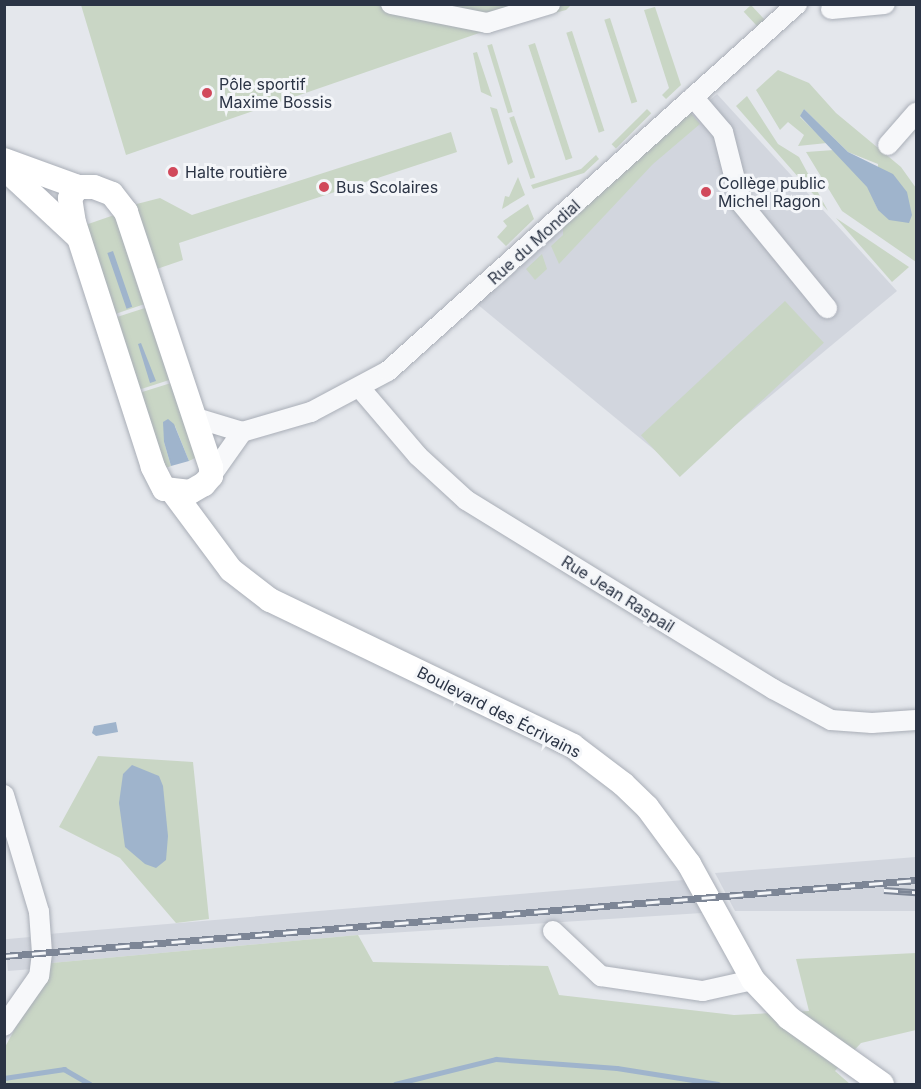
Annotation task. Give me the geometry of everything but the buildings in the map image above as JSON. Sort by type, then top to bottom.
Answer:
[{"type":"main road","points":[[4,160],[78,187],[94,187],[112,194],[126,212],[193,417],[206,481],[204,522],[215,549]]},
{"type":"main road","points":[[4,168],[78,237]]},
{"type":"main road","points":[[78,187],[70,198],[78,237],[153,467],[164,489],[173,492],[190,492],[206,481]]},
{"type":"main road","points":[[173,492],[215,549]]},
{"type":"main road","name":"Boulevard des Écrivains","points":[[215,549],[245,583],[270,600],[573,746],[603,768],[647,807],[670,836],[753,980],[789,1018],[882,1084]]},
{"type":"street","points":[[391,4],[487,23],[550,4]]},
{"type":"street","name":"Rue du Mondial","points":[[242,432],[311,412],[360,388],[388,371],[797,4]]},
{"type":"street","points":[[831,9],[885,4]]},
{"type":"street","points":[[693,97],[723,132],[741,203],[827,308]]},
{"type":"street","points":[[888,145],[916,112]]},
{"type":"street","name":"Rue Jean Raspail","points":[[360,388],[418,456],[466,500],[773,689],[831,720],[872,723],[916,720]]},
{"type":"street","points":[[193,417],[242,432],[206,481]]},
{"type":"street","points":[[4,795],[39,912],[42,953],[39,976],[4,1026]]},
{"type":"street","points":[[553,931],[601,976],[703,991],[753,980]]},
{"type":"shaded area","name":"Collège public Michel Ragon","points":[[717,94],[897,291],[680,471],[477,304]]},
{"type":"shaded area","points":[[916,857],[916,911],[735,911],[715,873]]},
{"type":"shaded area","points":[[684,880],[702,913],[358,935],[51,963],[49,934]]},
{"type":"shaded area","points":[[30,937],[33,969],[8,971],[5,939]]},
{"type":"green space","name":"Pôle sportif Maxime Bossis","points":[[81,5],[571,5],[566,10],[485,31],[126,155]]},
{"type":"green space","points":[[751,5],[768,23],[761,30],[744,12]]},
{"type":"green space","points":[[655,7],[681,85],[666,99],[662,95],[669,88],[644,10]]},
{"type":"green space","points":[[610,18],[637,102],[631,104],[604,20]]},
{"type":"green space","points":[[572,31],[604,131],[599,133],[566,33]]},
{"type":"green space","points":[[535,43],[572,158],[566,160],[528,45]]},
{"type":"green space","points":[[492,44],[513,112],[508,113],[487,45]]},
{"type":"green space","points":[[477,52],[492,97],[481,92],[473,53]]},
{"type":"green space","points":[[778,70],[809,83],[836,113],[901,167],[916,188],[916,262],[842,211],[806,152],[834,150],[868,187],[878,210],[878,164],[848,152],[804,109],[800,117],[827,143],[798,146],[804,135],[788,122],[780,130],[756,90]]},
{"type":"green space","points":[[747,96],[778,144],[799,157],[828,211],[736,106]]},
{"type":"green space","points":[[490,107],[497,109],[513,162],[508,165]]},
{"type":"green space","points":[[647,109],[651,113],[616,149],[612,144]]},
{"type":"green space","points":[[690,112],[700,124],[653,164],[559,264],[551,246],[563,235],[563,225]]},
{"type":"green space","points":[[514,116],[535,177],[530,179],[509,118]]},
{"type":"green space","points":[[451,132],[457,152],[179,243],[183,260],[151,271],[129,206],[160,198],[192,215]]},
{"type":"green space","points":[[596,155],[599,159],[584,173],[533,189],[531,185],[581,169]]},
{"type":"green space","points":[[518,177],[525,195],[502,209],[505,196],[509,197]]},
{"type":"green space","points":[[528,204],[534,219],[506,246],[497,237],[507,226],[503,221]]},
{"type":"green space","points":[[117,214],[148,303],[115,314],[84,225]]},
{"type":"green space","points":[[836,218],[909,267],[892,282]]},
{"type":"green space","points":[[542,254],[547,269],[535,280],[526,269]]},
{"type":"green space","points":[[785,301],[824,343],[680,477],[641,435]]},
{"type":"green space","points":[[148,307],[171,379],[138,390],[115,318]]},
{"type":"green space","points":[[171,383],[197,457],[189,461],[175,426],[164,442],[171,466],[164,469],[139,393]]},
{"type":"green space","points":[[98,756],[193,762],[209,919],[176,923],[120,858],[59,827]]},
{"type":"green space","points":[[358,935],[373,962],[548,966],[559,995],[734,1015],[809,1011],[796,959],[916,953],[916,1030],[861,1043],[835,1071],[850,1084],[5,1084],[5,1047],[51,963]]},
{"type":"water","points":[[804,109],[848,152],[893,174],[907,192],[912,215],[909,223],[889,220],[878,210],[867,187],[800,116]]},
{"type":"water","points":[[113,251],[132,307],[127,309],[107,253]]},
{"type":"water","points":[[141,343],[156,381],[150,383],[138,344]]},
{"type":"water","points":[[168,419],[174,424],[189,461],[171,466],[164,442],[163,422]]},
{"type":"water","points":[[116,722],[118,732],[96,736],[92,733],[94,726]]},
{"type":"water","points":[[132,765],[159,776],[163,786],[168,836],[166,860],[156,868],[145,864],[125,847],[119,803],[123,774]]},
{"type":"waterway","points":[[395,1084],[496,1059],[617,1068],[718,1084]]},
{"type":"waterway","points":[[4,1078],[64,1069],[90,1084]]},
{"type":"railway","points":[[4,956],[916,880]]},
{"type":"railway","points":[[884,890],[916,892]]},
{"type":"place","name":"Pôle sportif Maxime Bossis","points":[[207,93]]},
{"type":"place","name":"Halte routière","points":[[173,172]]},
{"type":"place","name":"Bus Scolaires","points":[[324,187]]},
{"type":"place","name":"Collège public Michel Ragon","points":[[706,192]]}]
